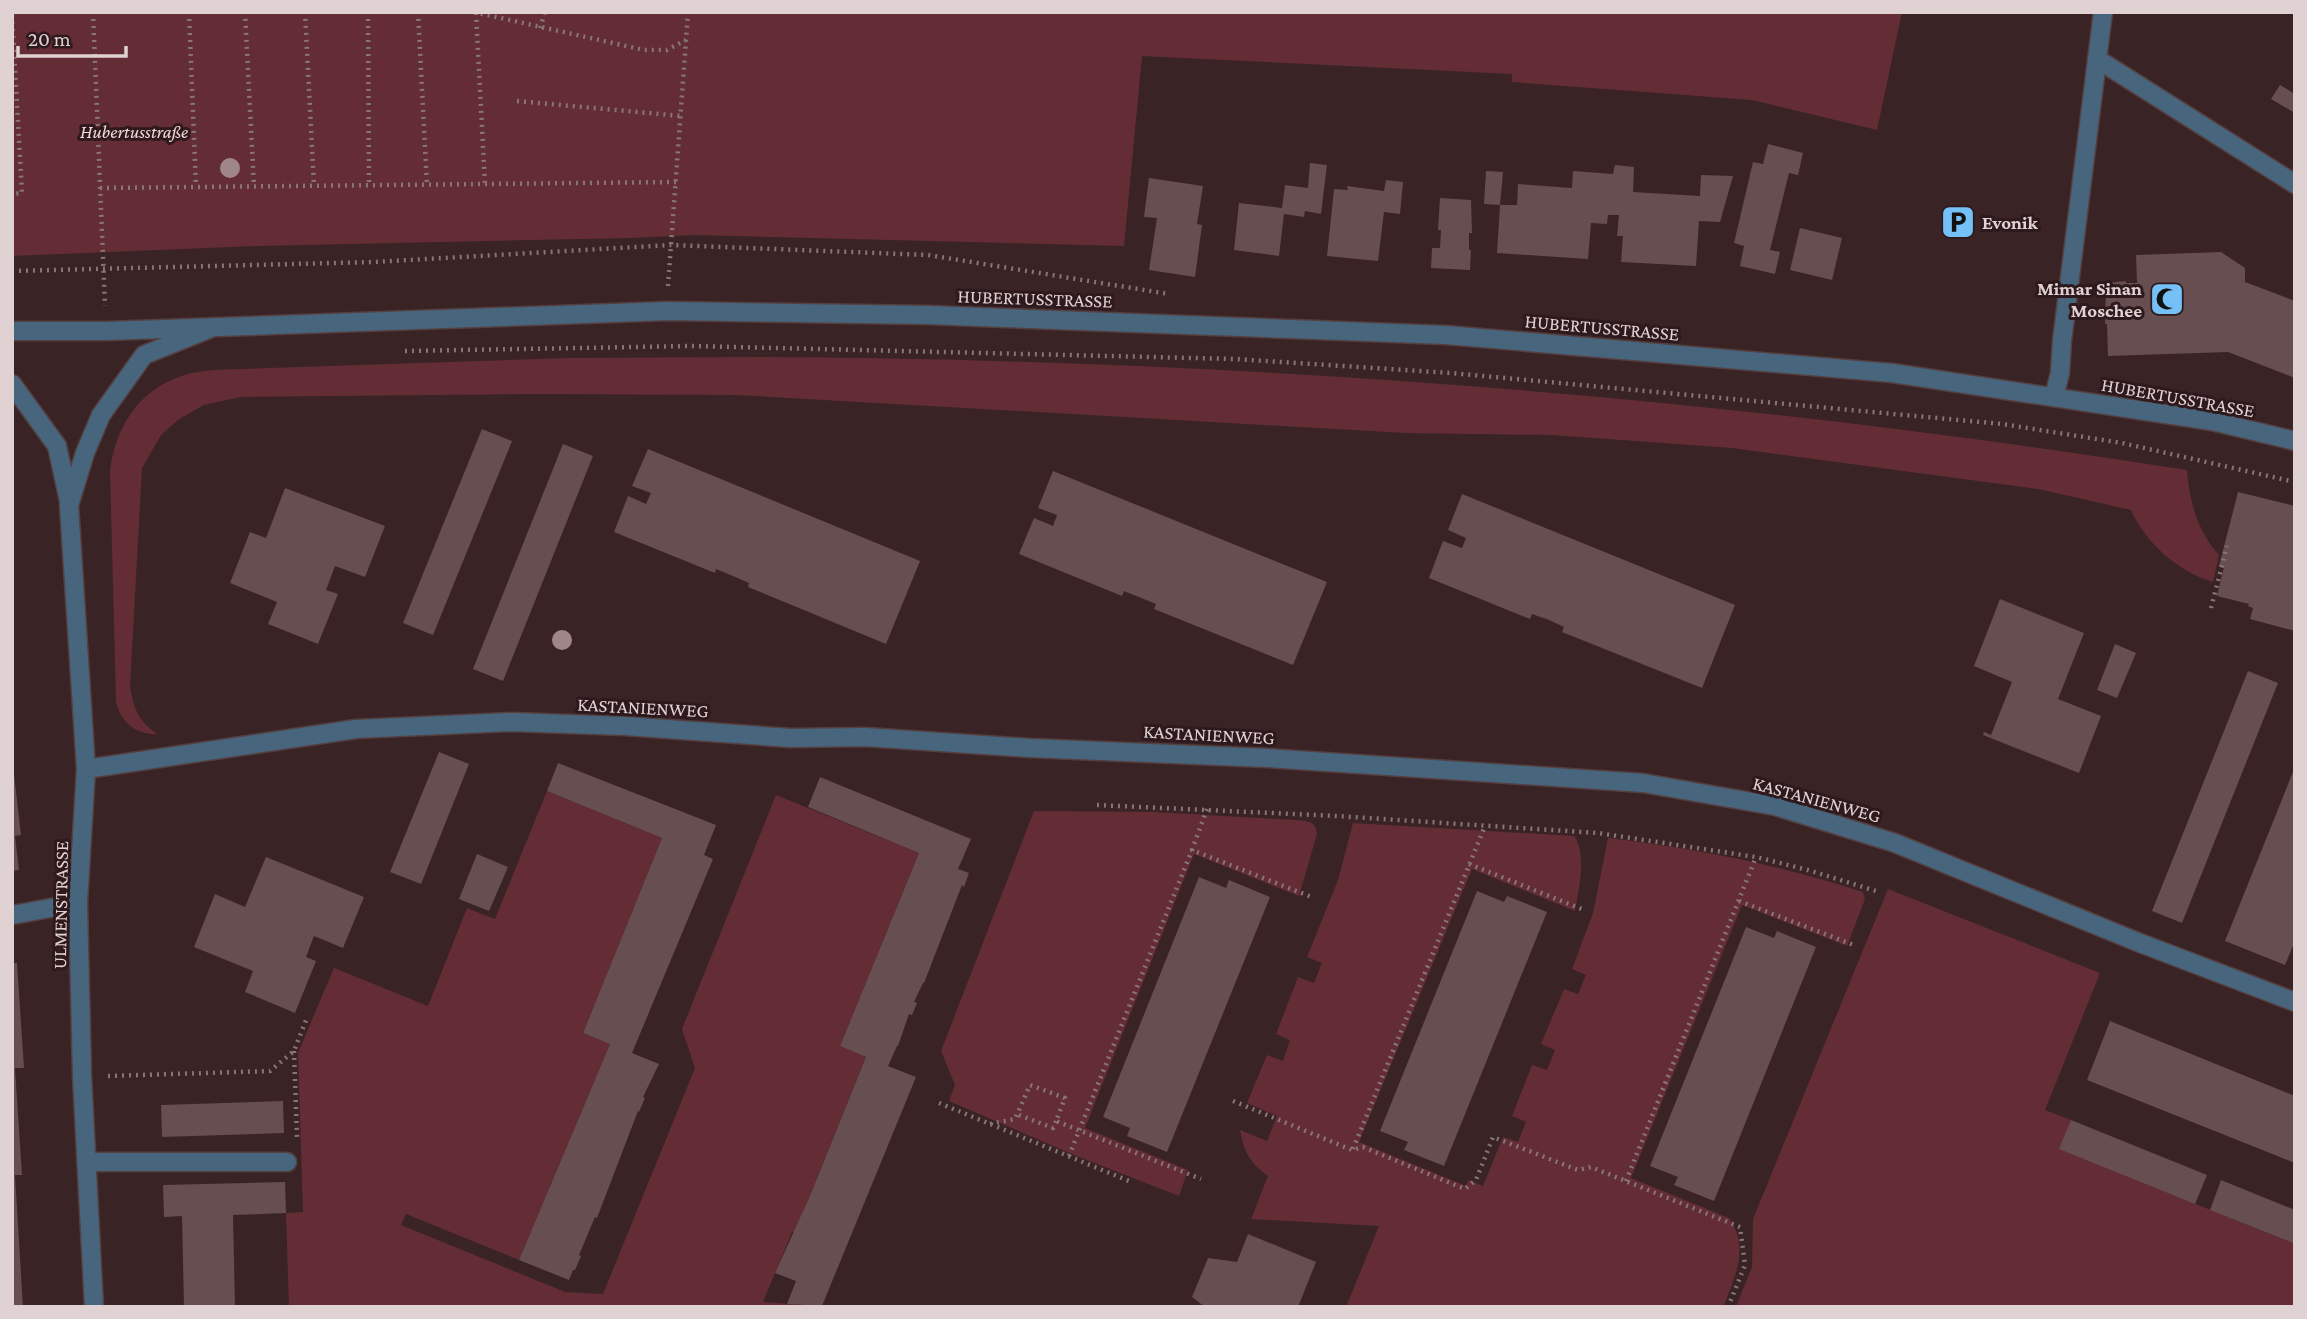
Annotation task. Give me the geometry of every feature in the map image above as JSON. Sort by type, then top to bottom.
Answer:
[{"type":"street","points":[[2054,397],[2060,373],[2102,12]]},
{"type":"street","points":[[2097,60],[2295,184]]},
{"type":"street","name":"HUBERTUSSTRASSE","points":[[12,331],[106,331],[668,311],[928,315],[1446,335],[1892,373],[2212,421],[2295,441]]},
{"type":"street","name":"ULMENSTRASSE","points":[[69,505],[85,453],[101,415],[144,355],[213,327]]},
{"type":"street","name":"ULMENSTRASSE","points":[[12,384],[57,446],[69,505],[86,769],[78,903],[82,1076],[94,1307]]},
{"type":"street","name":"KASTANIENWEG","points":[[86,769],[356,729],[512,722],[625,726],[791,738],[865,737],[1030,748],[1267,758],[1643,783],[1775,806],[1895,843],[2140,943],[2295,1002]]},
{"type":"street","points":[[12,915],[78,903]]},
{"type":"street","points":[[87,1163],[287,1161]]},
{"type":"path","points":[[93,12],[106,331]]},
{"type":"path","points":[[189,12],[196,187]]},
{"type":"path","points":[[246,12],[254,186]]},
{"type":"path","points":[[305,12],[314,186]]},
{"type":"path","points":[[368,12],[369,185]]},
{"type":"path","points":[[418,12],[427,185]]},
{"type":"path","points":[[540,29],[545,12]]},
{"type":"path","points":[[668,311],[668,270],[688,12]]},
{"type":"path","points":[[485,184],[475,13],[644,50],[667,50],[686,40]]},
{"type":"path","points":[[12,15],[22,193],[12,194]]},
{"type":"path","points":[[517,101],[681,116]]},
{"type":"path","points":[[100,188],[676,182]]},
{"type":"path","points":[[404,351],[705,347],[1235,359],[1451,373],[2001,424],[2122,443],[2295,482]]},
{"type":"path","points":[[2211,608],[2227,546]]},
{"type":"path","points":[[1097,805],[1207,809],[1598,833],[1756,857],[1876,891]]},
{"type":"path","points":[[1069,1156],[1207,809]]},
{"type":"path","points":[[1352,1150],[1485,826]]},
{"type":"path","points":[[1192,850],[1314,898]]},
{"type":"path","points":[[1626,1181],[1756,857]]},
{"type":"path","points":[[1469,864],[1584,911]]},
{"type":"path","points":[[1739,901],[1856,946]]},
{"type":"path","points":[[287,1161],[298,1162],[294,1051],[306,1020]]},
{"type":"path","points":[[82,1076],[270,1071],[294,1051]]},
{"type":"path","points":[[990,1124],[1015,1119],[1030,1085],[1065,1098],[1053,1128],[1019,1115]]},
{"type":"path","points":[[1233,1101],[1352,1150],[1363,1147],[1465,1189],[1476,1180],[1493,1137],[1578,1170],[1591,1167],[1740,1227],[1745,1265],[1728,1307]]},
{"type":"path","points":[[939,1104],[1129,1181]]},
{"type":"path","points":[[1056,1122],[1201,1179]]},
{"type":"green space","name":"Hubertusstraße","points":[[12,12],[1902,12],[1877,130],[1752,100],[1512,82],[1512,74],[1142,56],[1124,246],[694,235],[258,246],[12,256]]},
{"type":"green space","points":[[750,357],[1111,365],[1471,386],[1830,421],[2009,444],[2187,470],[2196,516],[2205,536],[2219,555],[2213,582],[2188,571],[2164,555],[2145,534],[2131,510],[2038,489],[1732,448],[1552,435],[1406,433],[737,395],[241,397],[204,405],[179,419],[161,435],[142,468],[130,686],[138,714],[146,725],[158,734],[136,730],[121,715],[116,701],[110,470],[121,430],[142,400],[157,388],[173,379],[213,370],[569,358]]},
{"type":"green space","points":[[547,791],[662,838],[583,1033],[610,1044],[519,1260],[406,1214],[401,1225],[565,1292],[603,1294],[695,1068],[682,1029],[776,795],[919,853],[840,1046],[866,1057],[795,1232],[792,1232],[763,1302],[830,1307],[289,1307],[286,1213],[303,1212],[298,1053],[334,968],[428,1006],[467,908],[495,919]]},
{"type":"green space","points":[[1034,811],[1154,812],[1296,820],[1310,822],[1315,826],[1317,834],[1299,896],[1194,854],[1085,1128],[1188,1170],[1179,1196],[1074,1155],[949,1101],[955,1085],[941,1051]]},
{"type":"green space","points":[[1353,823],[1574,836],[1578,843],[1581,872],[1575,911],[1472,869],[1359,1142],[1466,1186],[1468,1180],[1483,1186],[1503,1137],[1518,1142],[1526,1122],[1512,1116],[1532,1065],[1547,1070],[1555,1050],[1541,1044],[1564,989],[1578,994],[1586,975],[1572,969],[1593,913],[1608,838],[1737,859],[1799,873],[1863,892],[1865,899],[1847,946],[1742,905],[1631,1178],[1729,1218],[1739,1240],[1739,1251],[1736,1274],[1723,1307],[1346,1307],[1379,1226],[1251,1219],[1268,1176],[1249,1156],[1240,1130],[1267,1141],[1277,1116],[1247,1103],[1267,1055],[1283,1061],[1290,1040],[1276,1034],[1298,977],[1314,983],[1322,963],[1307,957],[1338,880]]},
{"type":"green space","points":[[1888,889],[2100,973],[2045,1110],[2071,1120],[2060,1149],[2295,1244],[2295,1307],[1736,1307],[1752,1267],[1753,1219]]},
{"type":"building","points":[[2280,85],[2295,94],[2295,113],[2271,99]]},
{"type":"building","points":[[1768,144],[1803,153],[1798,175],[1789,173],[1770,250],[1780,252],[1775,274],[1740,266],[1744,246],[1734,243],[1753,162],[1763,164]]},
{"type":"building","points":[[1310,163],[1327,165],[1321,214],[1305,211],[1304,217],[1284,214],[1279,256],[1234,250],[1239,203],[1282,208],[1285,185],[1308,188]]},
{"type":"building","points":[[1615,165],[1634,167],[1633,192],[1700,196],[1701,175],[1733,176],[1720,222],[1699,221],[1696,266],[1621,262],[1623,236],[1617,236],[1619,215],[1608,215],[1607,224],[1591,223],[1588,259],[1497,253],[1500,205],[1517,205],[1518,184],[1572,188],[1573,171],[1613,174]]},
{"type":"building","points":[[1486,171],[1503,172],[1500,205],[1484,204]]},
{"type":"building","points":[[1149,178],[1203,186],[1197,224],[1202,225],[1195,277],[1149,270],[1157,218],[1144,217]]},
{"type":"building","points":[[1386,180],[1403,182],[1400,214],[1384,212],[1378,261],[1327,256],[1334,189],[1348,190],[1347,186],[1384,191]]},
{"type":"building","points":[[1440,198],[1471,200],[1470,270],[1431,268],[1432,248],[1440,248]]},
{"type":"building","points":[[1800,228],[1842,238],[1832,280],[1790,270]]},
{"type":"building","name":"Mimar Sinan Moschee","points":[[2221,252],[2245,268],[2245,282],[2295,301],[2295,378],[2228,352],[2108,356],[2105,324],[2106,283],[2137,283],[2136,255]]},
{"type":"building","points":[[482,429],[512,441],[433,635],[403,623]]},
{"type":"building","points":[[563,444],[593,456],[503,681],[473,669]]},
{"type":"building","points":[[648,449],[920,561],[886,644],[748,587],[749,583],[716,569],[715,573],[614,532],[628,496],[646,504],[651,493],[632,486]]},
{"type":"building","points":[[1053,471],[1327,582],[1293,665],[1154,609],[1156,604],[1124,591],[1122,596],[1019,554],[1034,518],[1053,526],[1057,515],[1038,508]]},
{"type":"building","points":[[285,488],[385,526],[365,577],[335,566],[326,590],[338,594],[318,644],[268,624],[277,602],[230,583],[250,532],[266,538]]},
{"type":"building","points":[[2238,492],[2295,506],[2295,631],[2250,619],[2253,608],[2248,606],[2249,604],[2217,596],[2224,567],[2219,566]]},
{"type":"building","points":[[1462,494],[1735,605],[1702,688],[1562,632],[1564,627],[1549,620],[1532,614],[1530,619],[1429,578],[1443,541],[1462,548],[1466,538],[1448,530]]},
{"type":"building","points":[[2000,599],[2084,633],[2058,699],[2101,716],[2079,773],[1983,735],[1984,732],[1991,735],[2012,682],[1974,666]]},
{"type":"building","points":[[2115,644],[2136,653],[2117,698],[2097,690]]},
{"type":"building","points":[[2248,671],[2278,683],[2182,923],[2152,911]]},
{"type":"building","points":[[439,752],[469,764],[421,884],[390,872]]},
{"type":"building","points":[[558,763],[716,825],[704,855],[713,859],[632,1053],[659,1064],[569,1280],[519,1260],[610,1044],[583,1033],[662,838],[547,791]]},
{"type":"building","points":[[2295,767],[2295,941],[2285,965],[2225,941]]},
{"type":"building","points":[[12,774],[21,835],[15,836],[19,870],[12,871]]},
{"type":"building","points":[[820,777],[971,839],[958,869],[969,873],[964,887],[962,885],[914,1002],[917,1003],[912,1015],[909,1014],[888,1066],[916,1077],[822,1306],[787,1304],[796,1281],[775,1273],[809,1198],[866,1057],[840,1046],[919,853],[808,807]]},
{"type":"building","points":[[477,854],[508,867],[489,911],[459,899]]},
{"type":"building","points":[[266,857],[364,897],[343,948],[314,936],[306,957],[316,961],[295,1013],[245,992],[253,971],[194,947],[215,894],[245,907]]},
{"type":"building","points":[[1199,877],[1226,888],[1229,880],[1270,897],[1167,1152],[1127,1136],[1130,1128],[1103,1117]]},
{"type":"building","points":[[1477,891],[1504,902],[1507,896],[1547,912],[1444,1166],[1404,1150],[1408,1142],[1380,1131]]},
{"type":"building","points":[[1746,927],[1774,938],[1777,931],[1816,947],[1714,1201],[1674,1185],[1678,1177],[1650,1166]]},
{"type":"building","points":[[12,963],[17,963],[24,1068],[15,1068],[22,1175],[15,1175],[23,1307],[12,1307]]},
{"type":"building","points":[[2110,1021],[2295,1096],[2295,1163],[2087,1080]]},
{"type":"building","points":[[283,1101],[284,1133],[162,1137],[161,1105]]},
{"type":"building","points":[[2071,1120],[2207,1175],[2195,1204],[2059,1149]]},
{"type":"building","points":[[2221,1180],[2295,1210],[2293,1243],[2210,1210]]},
{"type":"building","points":[[285,1182],[286,1213],[233,1215],[235,1307],[184,1307],[182,1216],[164,1217],[163,1185]]},
{"type":"building","points":[[1248,1234],[1316,1262],[1298,1307],[1205,1307],[1192,1297],[1208,1258],[1237,1262]]},
{"type":"place","name":"Evonik","points":[[1958,222]]},
{"type":"place","name":"Mimar Sinan Moschee","points":[[2167,299]]}]
